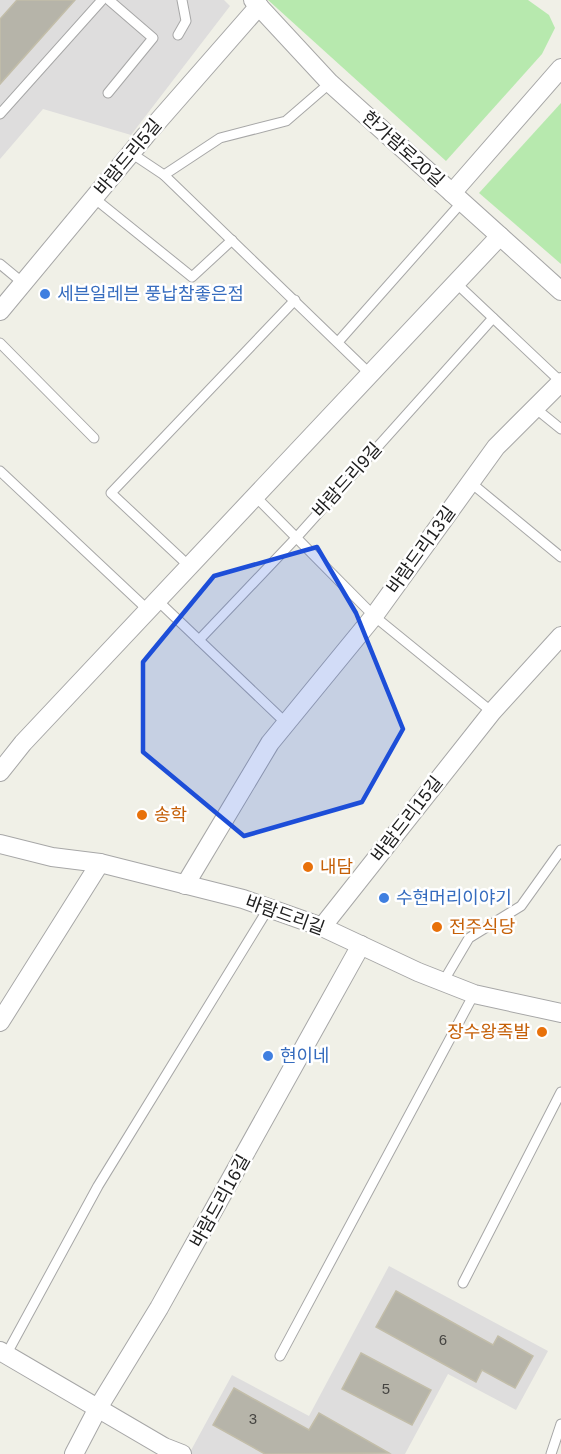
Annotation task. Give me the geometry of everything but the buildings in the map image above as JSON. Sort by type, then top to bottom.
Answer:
[{"type":"street","name":"한가람로20길","points":[[256,3],[330,83],[561,291]]},
{"type":"street","name":"바람드리5길","points":[[0,311],[256,3]]},
{"type":"street","points":[[457,198],[561,68]]},
{"type":"street","points":[[0,772],[23,743],[500,236]]},
{"type":"street","name":"바람드리13길","points":[[185,885],[270,743],[374,616],[496,447],[561,382]]},
{"type":"street","name":"바람드리15길","points":[[322,927],[492,712],[561,636]]},
{"type":"street","name":"바람드리길","points":[[0,844],[52,857],[100,863],[268,909],[322,927],[474,994],[561,1013]]},
{"type":"street","points":[[0,1022],[100,863]]},
{"type":"street","name":"바람드리16길","points":[[74,1454],[98,1408],[159,1308],[361,945]]},
{"type":"street","points":[[3,1353],[164,1447],[182,1454]]},
{"type":"lane","points":[[0,114],[102,0]]},
{"type":"lane","points":[[108,93],[153,38],[109,0]]},
{"type":"lane","points":[[178,35],[186,21],[182,0]]},
{"type":"lane","points":[[164,175],[220,138],[286,121],[330,83]]},
{"type":"lane","points":[[131,153],[164,175],[370,374]]},
{"type":"lane","points":[[94,198],[192,278],[232,240]]},
{"type":"lane","points":[[338,342],[457,198]]},
{"type":"lane","points":[[0,264],[23,283]]},
{"type":"lane","points":[[456,283],[561,382]]},
{"type":"lane","points":[[189,566],[111,493],[295,300]]},
{"type":"lane","name":"바람드리9길","points":[[199,640],[296,538],[493,318]]},
{"type":"lane","points":[[0,343],[94,438]]},
{"type":"lane","points":[[535,408],[561,429]]},
{"type":"lane","points":[[0,471],[153,605],[199,640],[286,723]]},
{"type":"lane","points":[[470,482],[561,557]]},
{"type":"lane","points":[[255,496],[374,616],[492,712]]},
{"type":"lane","points":[[443,982],[470,938],[521,906],[561,850]]},
{"type":"lane","points":[[3,1353],[98,1186],[268,909]]},
{"type":"lane","points":[[280,1356],[474,994]]},
{"type":"lane","points":[[463,1283],[561,1092]]},
{"type":"lane","points":[[551,1454],[561,1424]]},
{"type":"highlighted area","points":[[317,547],[356,613],[403,729],[362,802],[244,836],[143,752],[143,662],[214,576]]},
{"type":"shaded area","points":[[0,0],[224,0],[230,6],[131,135],[43,109],[0,159]]},
{"type":"shaded area","points":[[389,1266],[548,1351],[516,1410],[448,1374],[405,1454],[189,1454],[232,1375],[309,1416]]},
{"type":"green space","points":[[268,0],[528,0],[549,15],[555,28],[542,54],[446,161]]},
{"type":"green space","points":[[561,103],[561,264],[479,193]]},
{"type":"place","name":"세븐일레븐 풍납참좋은점","points":[[45,294]]},
{"type":"place","name":"송학","points":[[142,815]]},
{"type":"place","name":"내담","points":[[308,867]]},
{"type":"place","name":"수현머리이야기","points":[[384,898]]},
{"type":"place","name":"전주식당","points":[[437,927]]},
{"type":"place","name":"장수왕족발","points":[[542,1032]]},
{"type":"place","name":"현이네","points":[[268,1056]]}]
